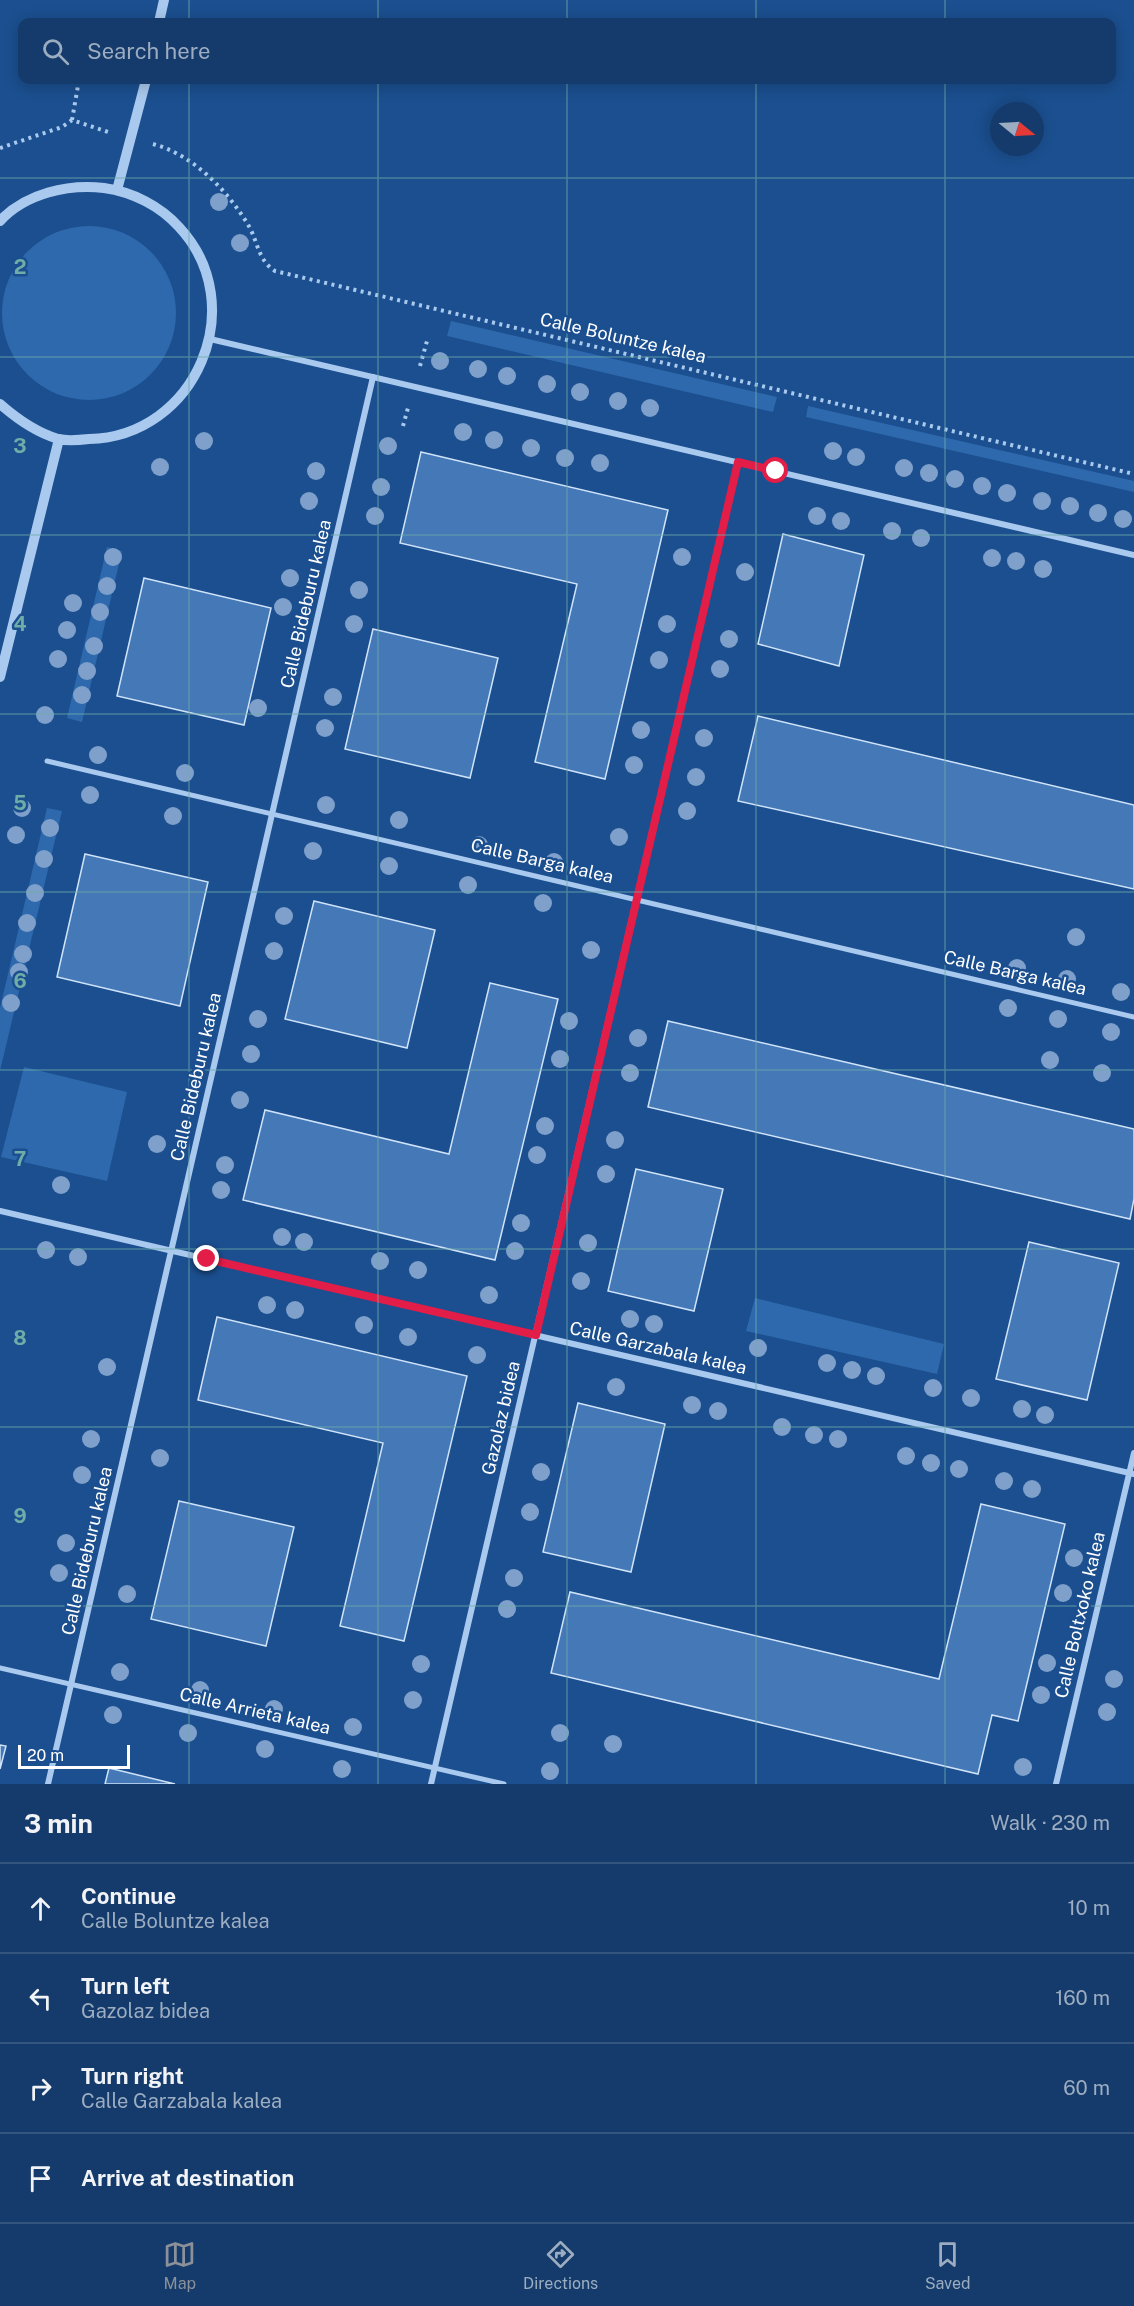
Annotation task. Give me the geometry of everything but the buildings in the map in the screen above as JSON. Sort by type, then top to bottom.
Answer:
[{"type":"street","points":[[160,18],[164,0]]},
{"type":"street","points":[[117,190],[145,84]]},
{"type":"street","points":[[0,221],[25,202],[47,192],[84,186],[117,190],[153,205],[188,237],[200,257],[209,281],[213,311],[210,339],[197,376],[170,408],[138,429],[100,439],[59,439],[19,421],[0,404]]},
{"type":"street","points":[[210,339],[1134,555]]},
{"type":"street","name":"Calle Bideburu kalea","points":[[48,1784],[373,377]]},
{"type":"street","points":[[0,677],[59,439]]},
{"type":"street","name":"Gazolaz bidea","points":[[431,1784],[738,462]]},
{"type":"street","name":"Calle Barga kalea","points":[[47,761],[1134,1017]]},
{"type":"street","name":"Calle Garzabala kalea","points":[[0,1210],[1132,1474]]},
{"type":"street","name":"Calle Boltxoko kalea","points":[[1056,1784],[1132,1474],[1134,1453]]},
{"type":"street","name":"Calle Arrieta kalea","points":[[0,1668],[504,1784]]},
{"type":"path","points":[[0,148],[62,127],[72,120],[78,84]]},
{"type":"path","points":[[72,120],[89,126]]},
{"type":"path","name":"Calle Boluntze kalea","points":[[161,146],[183,157],[209,176],[250,229],[261,257],[275,271],[1134,474]]},
{"type":"shaded area","points":[[89,226],[122,233],[137,241],[150,252],[161,265],[169,280],[176,313],[169,346],[161,361],[150,374],[137,385],[122,393],[89,400],[56,393],[41,385],[28,374],[17,361],[9,346],[2,313],[9,280],[17,265],[28,252],[41,241],[56,233]]},
{"type":"shaded area","points":[[451,321],[777,397],[773,412],[447,336]]},
{"type":"shaded area","points":[[808,406],[1134,481],[1134,492],[806,417]]},
{"type":"shaded area","points":[[107,547],[122,551],[82,722],[67,718]]},
{"type":"shaded area","points":[[47,808],[62,811],[0,1071],[0,1008]]},
{"type":"shaded area","points":[[24,1067],[127,1092],[107,1181],[1,1157]]},
{"type":"shaded area","points":[[755,1298],[944,1344],[937,1374],[746,1331]]},
{"type":"route","points":[[207,1259],[536,1335],[738,462],[776,471]]}]
